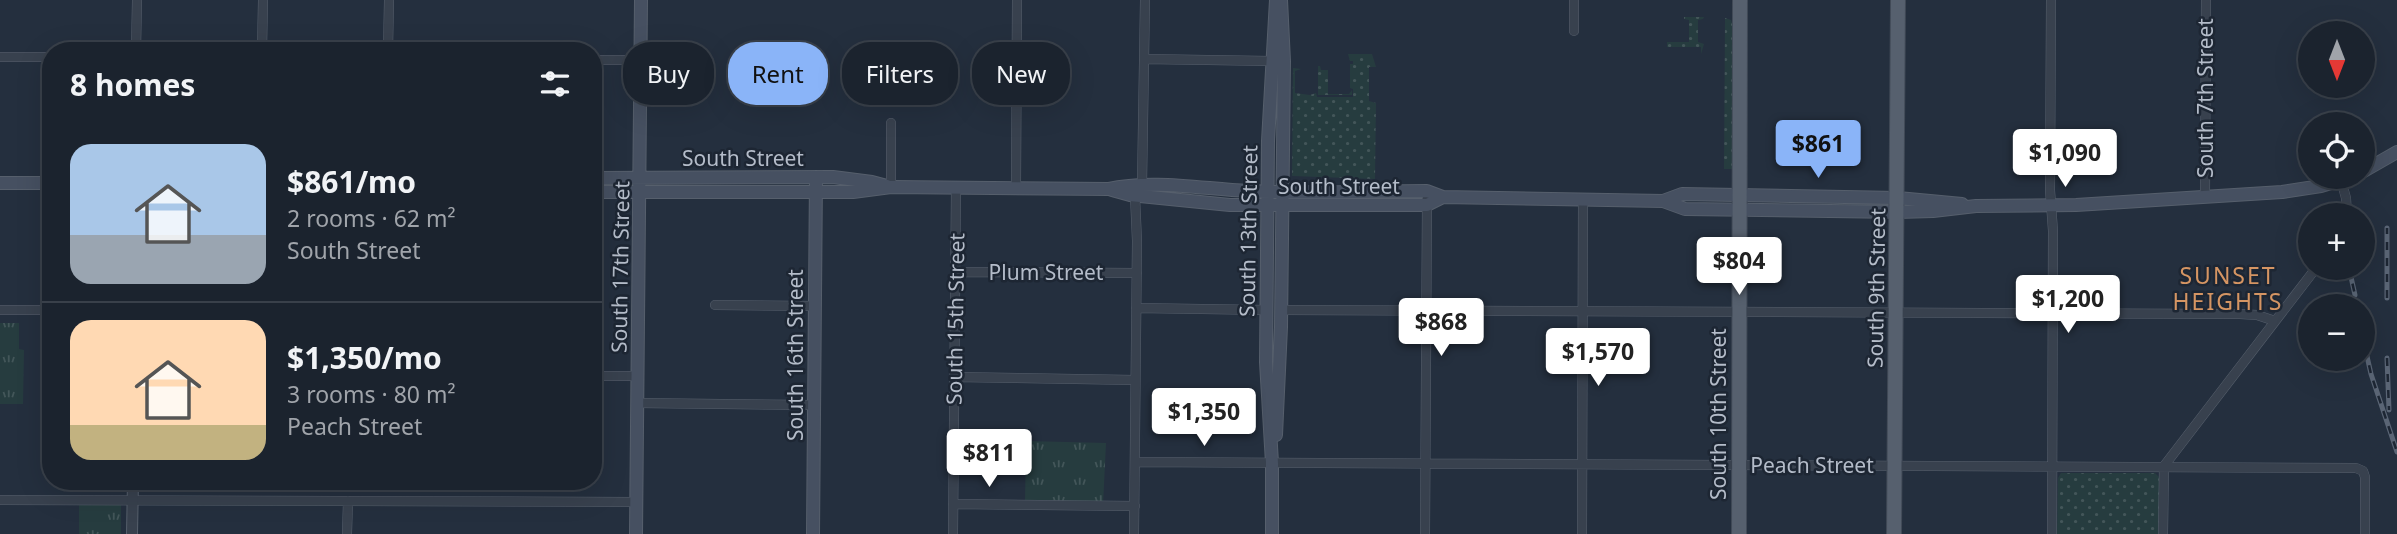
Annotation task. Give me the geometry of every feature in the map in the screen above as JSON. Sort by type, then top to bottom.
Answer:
[{"type":"main road","name":"South 17th Street","points":[[641,0],[641,42]]},
{"type":"main road","name":"South 13th Street","points":[[1272,463],[1276,435],[1281,310],[1274,205],[1268,191],[1271,61],[1279,0]]},
{"type":"main road","name":"South 13th Street","points":[[1272,534],[1272,463],[1266,362],[1274,205],[1281,192],[1284,61],[1279,0]]},
{"type":"main road","name":"South 10th Street","points":[[1739,534],[1741,0]]},
{"type":"main road","name":"South 9th Street","points":[[1894,534],[1898,0]]},
{"type":"main road","name":"South 17th Street","points":[[636,534],[641,105]]},
{"type":"main road","points":[[2375,165],[2397,152]]},
{"type":"main road","name":"South Street","points":[[602,178],[816,177],[863,180],[891,187],[1427,191],[1443,198],[1663,201],[1685,209],[1740,203],[1898,205],[1943,200],[1976,206],[2051,206],[2302,189]]},
{"type":"main road","name":"South 16th Street","points":[[813,534],[816,177]]},
{"type":"main road","points":[[0,183],[42,183]]},
{"type":"main road","name":"South Street","points":[[602,192],[816,192],[873,191],[891,187]]},
{"type":"main road","name":"South Street","points":[[1139,190],[1207,203],[1274,205],[1427,205],[1443,198]]},
{"type":"street","points":[[136,42],[137,0]]},
{"type":"street","points":[[262,42],[263,0]]},
{"type":"street","points":[[388,42],[389,0]]},
{"type":"street","points":[[1016,188],[1017,0]]},
{"type":"street","points":[[1134,534],[1137,241],[1145,0]]},
{"type":"street","points":[[1574,0],[1574,31]]},
{"type":"street","points":[[2051,0],[2052,534]]},
{"type":"street","name":"South 7th Street","points":[[2205,196],[2206,0]]},
{"type":"street","points":[[0,57],[42,57]]},
{"type":"street","points":[[1144,59],[1271,61]]},
{"type":"street","points":[[602,60],[623,60]]},
{"type":"street","points":[[891,123],[891,187]]},
{"type":"street","name":"South 15th Street","points":[[953,534],[956,188]]},
{"type":"street","points":[[1425,534],[1427,191]]},
{"type":"street","points":[[1582,534],[1583,200]]},
{"type":"street","name":"Plum Street","points":[[955,272],[1137,273]]},
{"type":"street","points":[[2163,534],[2164,466],[2307,280]]},
{"type":"street","points":[[715,305],[816,306]]},
{"type":"street","points":[[1136,308],[1267,310]]},
{"type":"street","points":[[0,310],[42,310]]},
{"type":"street","points":[[1281,310],[2240,314],[2257,315],[2275,321]]},
{"type":"street","points":[[602,376],[638,376]]},
{"type":"street","points":[[954,377],[1135,380]]},
{"type":"street","points":[[637,404],[814,405]]},
{"type":"street","name":"Peach Street","points":[[1135,462],[2353,468],[2363,471],[2366,481],[2365,534]]},
{"type":"street","points":[[132,490],[132,534]]},
{"type":"street","points":[[0,500],[636,502]]},
{"type":"street","points":[[347,534],[348,501]]},
{"type":"street","points":[[953,504],[1135,506]]},
{"type":"green space","points":[[1684,17],[1704,17],[1698,20],[1698,42],[1704,44],[1701,54],[1701,47],[1667,47],[1667,42],[1689,42],[1689,20]]},
{"type":"green space","points":[[1725,18],[1731,20],[1733,26],[1732,169],[1724,169]]},
{"type":"green space","points":[[1348,54],[1372,54],[1376,67],[1369,67],[1369,101],[1376,103],[1375,179],[1292,176],[1293,68],[1301,69],[1295,71],[1295,93],[1316,93],[1317,97],[1353,97],[1353,89],[1350,88],[1350,64],[1353,64],[1353,61],[1350,61]]},
{"type":"green space","points":[[1318,66],[1321,70],[1328,70],[1328,94],[1349,94],[1352,90],[1352,95],[1318,95]]},
{"type":"green space","points":[[0,323],[19,323],[19,349],[24,350],[23,404],[0,404]]},
{"type":"green space","points":[[1026,441],[1106,443],[1103,505],[1025,505]]},
{"type":"green space","points":[[2061,473],[2155,473],[2161,479],[2159,534],[2057,534],[2058,478]]},
{"type":"green space","points":[[79,500],[121,500],[121,534],[79,534]]},
{"type":"railway","points":[[2387,228],[2387,298]]},
{"type":"railway","points":[[2352,280],[2355,294]]},
{"type":"railway","points":[[2387,358],[2389,410]]},
{"type":"railway","points":[[2370,371],[2397,452]]},
{"type":"district","name":"SUNSET HEIGHTS","points":[[2228,288]]}]
